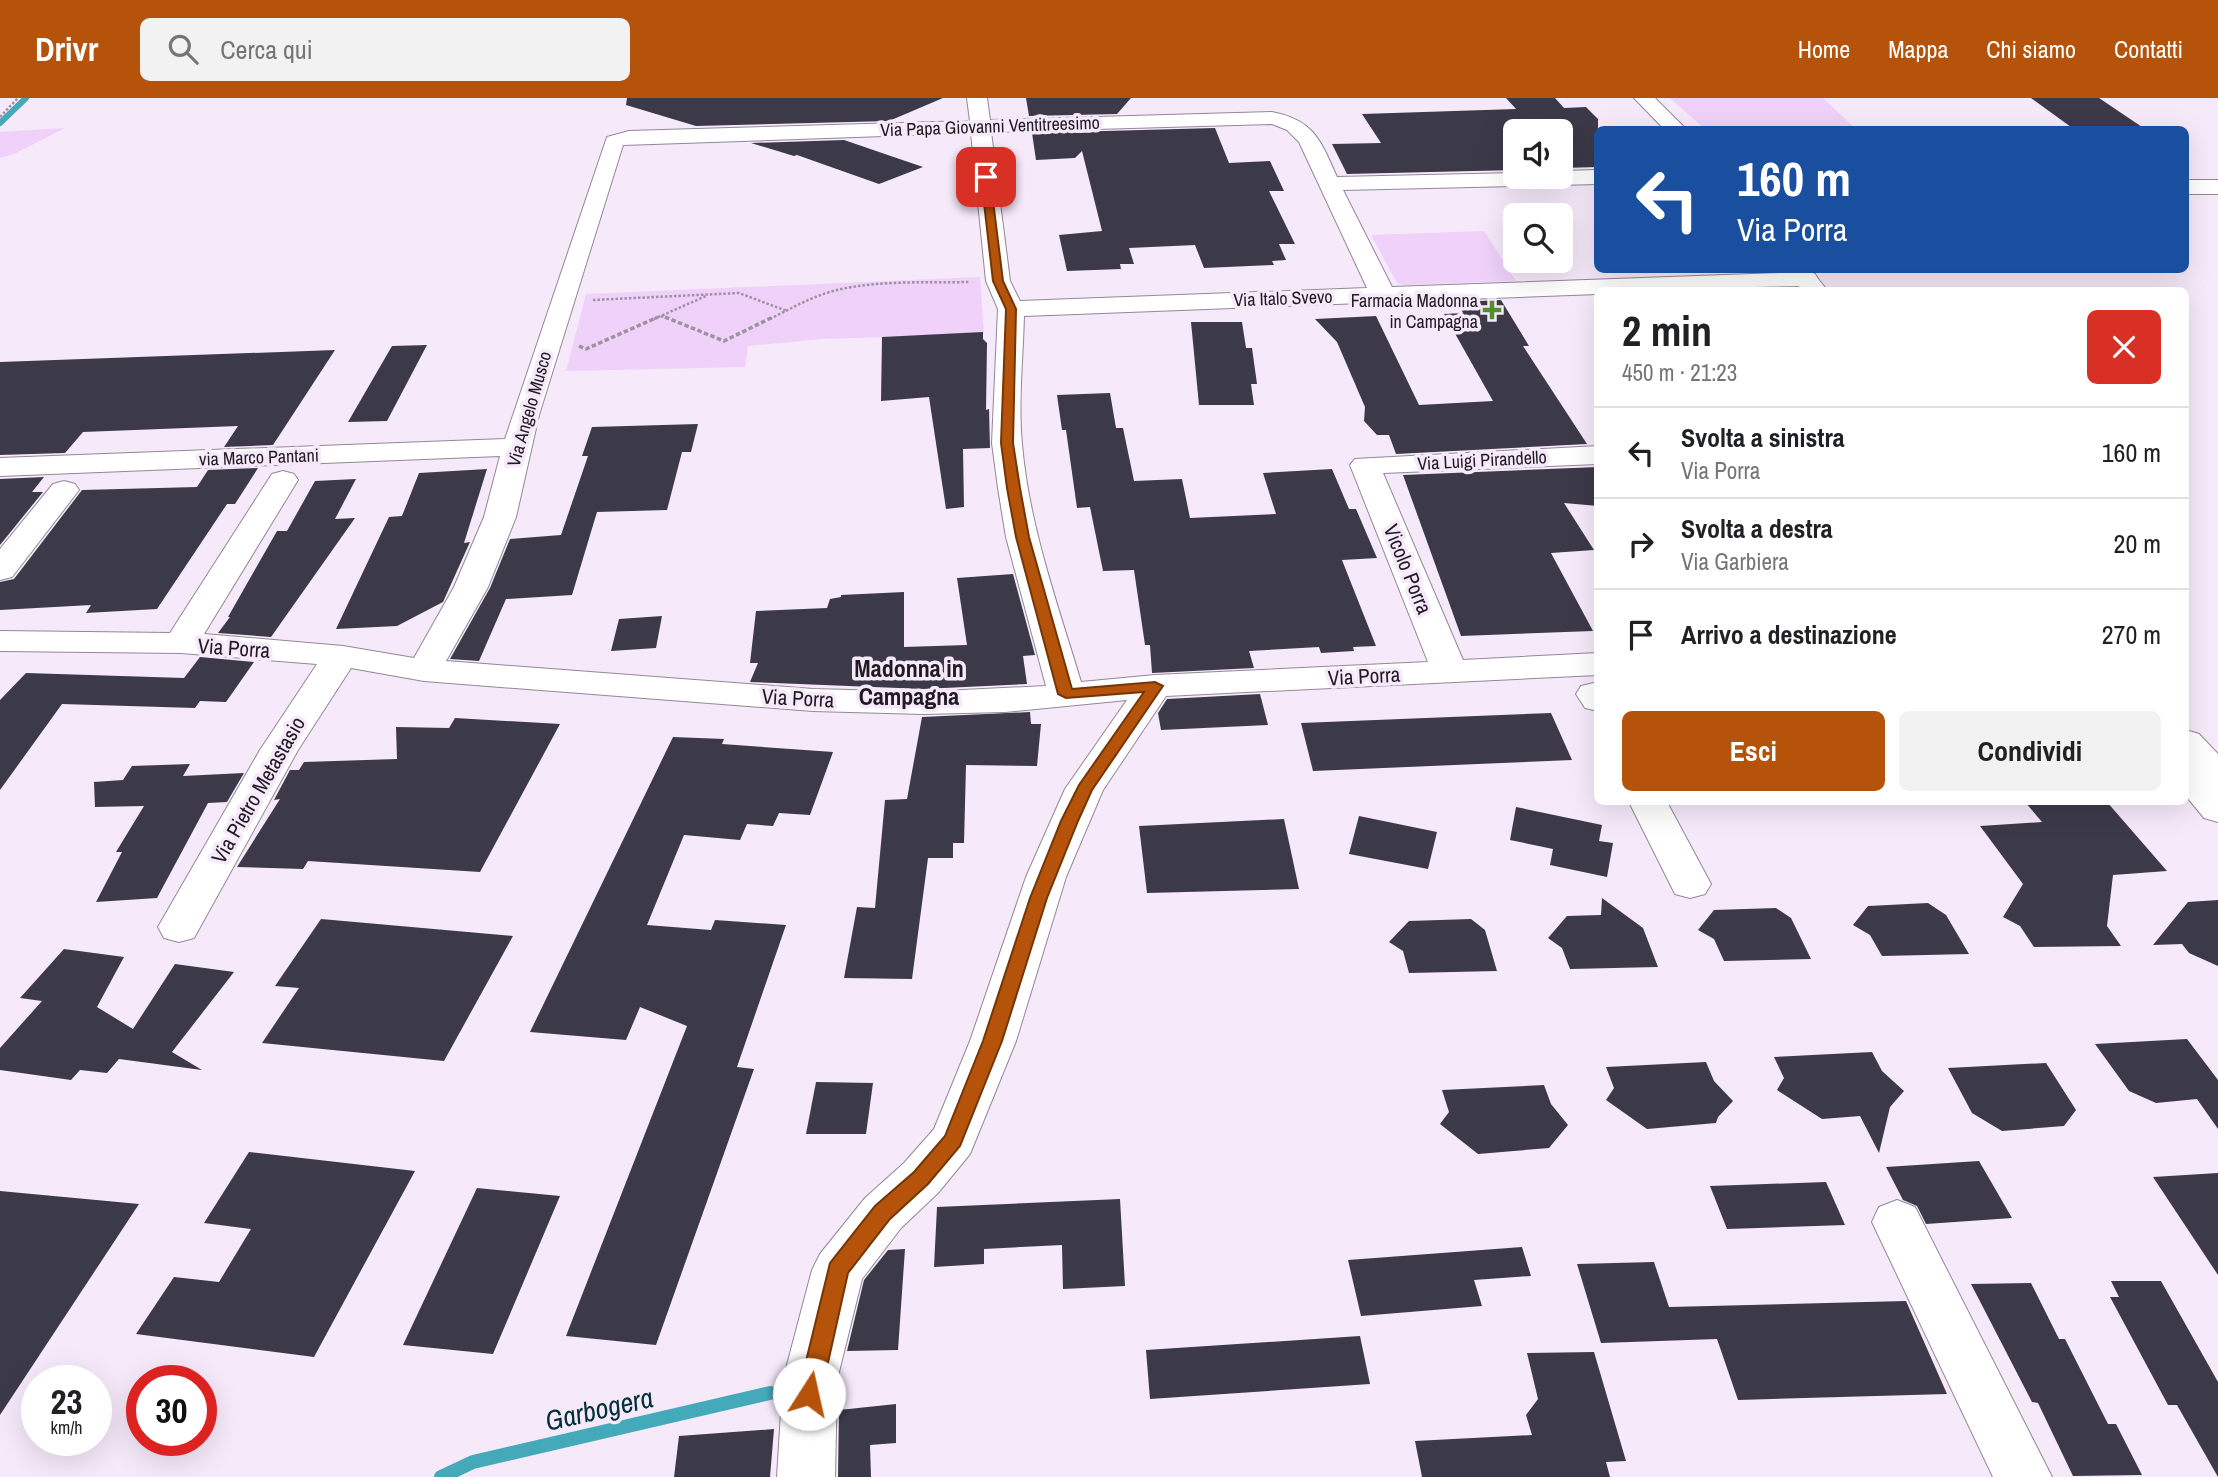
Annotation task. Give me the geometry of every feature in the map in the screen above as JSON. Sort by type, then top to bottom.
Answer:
[{"type":"street","points":[[977,98],[998,281],[1011,309],[1007,431],[1013,488],[1022,537],[1066,694]]},
{"type":"street","points":[[1644,98],[1673,126]]},
{"type":"street","name":"Via Papa Giovanni Ventitreesimo","points":[[614,141],[629,137],[1281,119],[1295,123],[1302,129],[1382,293]]},
{"type":"street","name":"Via Angelo Musco","points":[[424,670],[471,587],[500,517],[517,447],[549,340],[614,141]]},
{"type":"street","points":[[1329,184],[1594,177]]},
{"type":"street","points":[[2189,187],[2218,187]]},
{"type":"street","name":"Via Italo Svevo","points":[[1011,309],[1382,293],[1807,280]]},
{"type":"street","name":"via Marco Pantani","points":[[0,467],[517,447]]},
{"type":"street","name":"Via Luigi Pirandello","points":[[1366,466],[1594,455]]},
{"type":"street","name":"Vicolo Porra","points":[[1366,466],[1450,672]]},
{"type":"street","points":[[181,643],[283,480]]},
{"type":"street","points":[[0,570],[65,490]]},
{"type":"street","name":"Via Porra","points":[[0,641],[181,643],[343,656],[424,670],[813,700],[991,701],[1155,686],[1594,664]]},
{"type":"street","name":"Via Pietro Metastasio","points":[[179,927],[279,750],[343,656]]},
{"type":"street","points":[[806,1477],[810,1380],[838,1270],[883,1213],[921,1178],[953,1140],[993,1041],[1041,890],[1084,789],[1155,686]]},
{"type":"street","points":[[2189,745],[2218,777]]},
{"type":"street","points":[[2189,775],[2218,809]]},
{"type":"street","points":[[1650,805],[1690,884]]},
{"type":"street","points":[[1897,1222],[2023,1477]]},
{"type":"path","points":[[0,117],[18,98]]},
{"type":"path","points":[[661,316],[724,341],[820,295],[849,288],[998,281]]},
{"type":"path","points":[[561,301],[739,293],[787,311]]},
{"type":"path","points":[[549,340],[562,339],[586,349],[710,295]]},
{"type":"shaded area","points":[[1670,98],[1823,98],[1853,126],[1702,126]]},
{"type":"shaded area","points":[[65,128],[16,153],[0,158],[0,132]]},
{"type":"shaded area","points":[[1484,231],[1503,261],[1503,273],[1511,273],[1516,281],[1403,285],[1397,283],[1371,235]]},
{"type":"shaded area","points":[[980,277],[984,334],[821,339],[748,346],[745,367],[566,371],[586,294]]},
{"type":"building","points":[[627,98],[943,98],[889,121],[696,126],[626,105]]},
{"type":"building","points":[[1026,98],[1131,98],[1117,114],[1029,116]]},
{"type":"building","points":[[1506,98],[1555,98],[1564,108],[1586,107],[1598,119],[1598,126],[1594,126],[1594,167],[1573,168],[1573,119],[1503,119],[1503,170],[1347,174],[1332,144],[1381,143],[1362,114],[1516,109]]},
{"type":"building","points":[[2031,98],[2099,98],[2141,126],[2070,126]]},
{"type":"building","points":[[1215,128],[1229,163],[1270,161],[1284,191],[1269,191],[1295,244],[1279,244],[1286,260],[1272,261],[1274,265],[1204,268],[1195,245],[1129,248],[1134,264],[1120,264],[1121,269],[1067,271],[1059,235],[1102,231],[1082,151],[1075,158],[1036,160],[1032,133]]},
{"type":"building","points":[[844,140],[923,167],[879,184],[797,155],[751,143]]},
{"type":"building","points":[[1501,300],[1529,346],[1523,346],[1587,444],[1396,454],[1389,435],[1377,435],[1364,421],[1365,407],[1337,342],[1315,319],[1376,316],[1419,405],[1493,401],[1444,314],[1463,313],[1458,302]]},
{"type":"building","points":[[1191,322],[1242,322],[1246,348],[1252,348],[1257,384],[1251,384],[1254,405],[1199,405]]},
{"type":"building","points":[[983,332],[983,339],[987,343],[986,410],[989,409],[990,448],[963,449],[964,507],[946,509],[929,397],[881,401],[882,337]]},
{"type":"building","points":[[427,345],[387,421],[348,422],[392,346]]},
{"type":"building","points":[[335,350],[273,445],[224,447],[238,426],[83,432],[65,453],[0,455],[0,362]]},
{"type":"building","points":[[1110,393],[1116,428],[1123,428],[1134,481],[1182,479],[1190,518],[1276,514],[1263,473],[1332,469],[1349,509],[1356,509],[1377,558],[1342,560],[1376,646],[1353,647],[1354,651],[1321,653],[1319,647],[1249,651],[1254,668],[1152,673],[1150,645],[1145,645],[1134,570],[1103,571],[1090,507],[1077,508],[1066,430],[1062,430],[1057,395]]},
{"type":"building","points":[[698,424],[691,452],[682,452],[667,510],[597,512],[572,595],[506,599],[479,661],[450,659],[490,588],[510,539],[561,535],[588,456],[582,456],[592,427]]},
{"type":"building","points":[[1594,467],[1594,506],[1564,503],[1594,550],[1551,553],[1593,631],[1461,636],[1403,475]]},
{"type":"building","points":[[258,468],[235,504],[227,504],[157,609],[86,613],[91,605],[0,610],[0,582],[14,579],[82,490],[197,487],[208,470]]},
{"type":"building","points":[[487,469],[464,543],[470,542],[443,602],[397,626],[336,629],[389,517],[402,516],[419,473]]},
{"type":"building","points":[[44,477],[32,492],[43,492],[0,545],[0,479]]},
{"type":"building","points":[[356,479],[335,519],[355,518],[271,637],[218,633],[230,617],[277,531],[287,531],[315,481]]},
{"type":"building","points":[[1013,574],[1035,655],[1023,656],[1027,684],[923,689],[750,682],[758,663],[750,663],[756,611],[827,608],[830,599],[841,595],[904,592],[904,647],[967,645],[957,578]]},
{"type":"building","points":[[662,616],[656,648],[611,651],[619,619]]},
{"type":"building","points":[[200,657],[254,662],[226,702],[200,701],[195,708],[62,704],[0,790],[0,700],[26,673],[184,678]]},
{"type":"building","points":[[1260,694],[1268,725],[1161,730],[1158,713],[1167,699]]},
{"type":"building","points":[[1030,712],[1031,724],[1041,724],[1037,766],[966,765],[964,843],[953,843],[953,858],[928,858],[912,979],[844,978],[857,907],[875,908],[885,800],[907,799],[922,717]]},
{"type":"building","points":[[1551,713],[1572,760],[1313,771],[1301,723]]},
{"type":"building","points":[[455,718],[560,724],[480,872],[308,861],[303,869],[237,867],[280,799],[274,800],[290,770],[299,770],[304,762],[397,759],[396,727],[449,728]]},
{"type":"building","points":[[673,737],[724,739],[722,744],[833,752],[810,815],[779,813],[773,826],[747,824],[740,840],[684,835],[647,925],[711,930],[715,920],[786,925],[737,1067],[754,1069],[656,1345],[566,1336],[687,1026],[640,1007],[626,1040],[530,1032]]},
{"type":"building","points":[[190,764],[183,776],[244,773],[227,802],[208,803],[157,898],[96,902],[122,852],[116,852],[144,806],[95,807],[94,782],[123,780],[132,766]]},
{"type":"building","points":[[2028,805],[2110,805],[2167,871],[2113,875],[2107,926],[2121,946],[2034,947],[2020,926],[2003,917],[2023,884],[1980,826],[2042,822]]},
{"type":"building","points":[[1516,807],[1602,825],[1599,841],[1613,843],[1607,877],[1550,865],[1553,849],[1510,840]]},
{"type":"building","points":[[1359,816],[1437,832],[1428,869],[1349,854]]},
{"type":"building","points":[[1284,819],[1299,889],[1147,893],[1139,826]]},
{"type":"building","points":[[1602,898],[1643,928],[1658,967],[1570,969],[1562,948],[1548,938],[1567,916],[1601,915]]},
{"type":"building","points":[[2218,900],[2218,966],[2189,953],[2182,944],[2153,945],[2188,902]]},
{"type":"building","points":[[1928,903],[1946,915],[1969,954],[1882,956],[1870,935],[1853,925],[1868,906]]},
{"type":"building","points":[[1776,908],[1791,918],[1811,959],[1724,961],[1714,939],[1698,930],[1714,910]]},
{"type":"building","points":[[321,919],[513,936],[444,1061],[262,1043],[299,988],[275,986]]},
{"type":"building","points":[[1471,919],[1485,930],[1497,971],[1409,973],[1403,951],[1389,942],[1409,921]]},
{"type":"building","points":[[64,949],[124,957],[97,1007],[133,1029],[175,964],[234,972],[172,1052],[202,1070],[119,1059],[107,1073],[80,1070],[71,1080],[0,1070],[0,1048],[42,1001],[20,998]]},
{"type":"building","points":[[2187,1039],[2218,1080],[2218,1129],[2197,1099],[2156,1103],[2129,1091],[2095,1044]]},
{"type":"building","points":[[1872,1052],[1882,1071],[1904,1091],[1890,1107],[1879,1153],[1860,1116],[1822,1119],[1777,1090],[1784,1078],[1774,1057]]},
{"type":"building","points":[[1706,1062],[1714,1081],[1733,1101],[1716,1123],[1647,1129],[1606,1100],[1614,1088],[1606,1067]]},
{"type":"building","points":[[2046,1063],[2076,1110],[2064,1126],[2002,1131],[1972,1113],[1948,1068]]},
{"type":"building","points":[[816,1082],[873,1083],[866,1134],[806,1134]]},
{"type":"building","points":[[1544,1085],[1551,1104],[1568,1125],[1549,1148],[1478,1154],[1440,1124],[1449,1112],[1442,1090]]},
{"type":"building","points":[[249,1152],[415,1171],[314,1357],[136,1334],[174,1277],[219,1282],[251,1229],[204,1223]]},
{"type":"building","points":[[1979,1161],[2012,1218],[1926,1224],[1917,1206],[1903,1200],[1886,1167]]},
{"type":"building","points":[[2218,1173],[2218,1275],[2153,1177]]},
{"type":"building","points":[[1826,1182],[1845,1225],[1727,1229],[1710,1186]]},
{"type":"building","points":[[477,1188],[560,1196],[493,1354],[403,1345]]},
{"type":"building","points":[[0,1191],[139,1204],[33,1365],[21,1365],[21,1383],[0,1415]]},
{"type":"building","points":[[1120,1199],[1125,1286],[1063,1289],[1062,1245],[984,1249],[984,1264],[934,1267],[937,1207]]},
{"type":"building","points":[[1522,1247],[1531,1276],[1474,1280],[1482,1306],[1361,1316],[1348,1260]]},
{"type":"building","points":[[905,1249],[898,1350],[847,1351],[864,1280],[888,1250]]},
{"type":"building","points":[[1654,1262],[1669,1307],[1906,1301],[1947,1394],[1738,1400],[1717,1339],[1601,1343],[1577,1264]]},
{"type":"building","points":[[2111,1281],[2161,1281],[2218,1382],[2218,1477],[2177,1405],[2168,1405],[2110,1297],[2119,1297]]},
{"type":"building","points":[[2031,1283],[2059,1339],[2065,1339],[2108,1424],[2116,1424],[2142,1475],[2073,1476],[2038,1403],[2032,1402],[1971,1284]]},
{"type":"building","points":[[1360,1336],[1370,1384],[1150,1399],[1146,1350]]},
{"type":"building","points":[[1594,1352],[1626,1461],[1606,1462],[1610,1477],[1422,1477],[1415,1441],[1532,1435],[1526,1415],[1538,1399],[1527,1353]]},
{"type":"building","points":[[896,1404],[896,1443],[870,1445],[871,1477],[838,1477],[839,1410]]},
{"type":"building","points":[[774,1429],[770,1477],[674,1477],[679,1436]]},
{"type":"waterway","points":[[0,123],[26,98]]},
{"type":"waterway","name":"Garbogera","points":[[441,1477],[473,1462],[770,1393]]},
{"type":"place","name":"Farmacia Madonna in Campagna","points":[[1492,310]]},
{"type":"district","name":"Madonna in Campagna","points":[[909,682]]},
{"type":"route","points":[[809,1394],[810,1380],[838,1270],[883,1213],[921,1178],[953,1140],[993,1041],[1038,898],[1084,789],[1155,686],[1066,694],[1022,537],[1013,488],[1007,443],[1011,309],[998,281],[986,177]]}]
